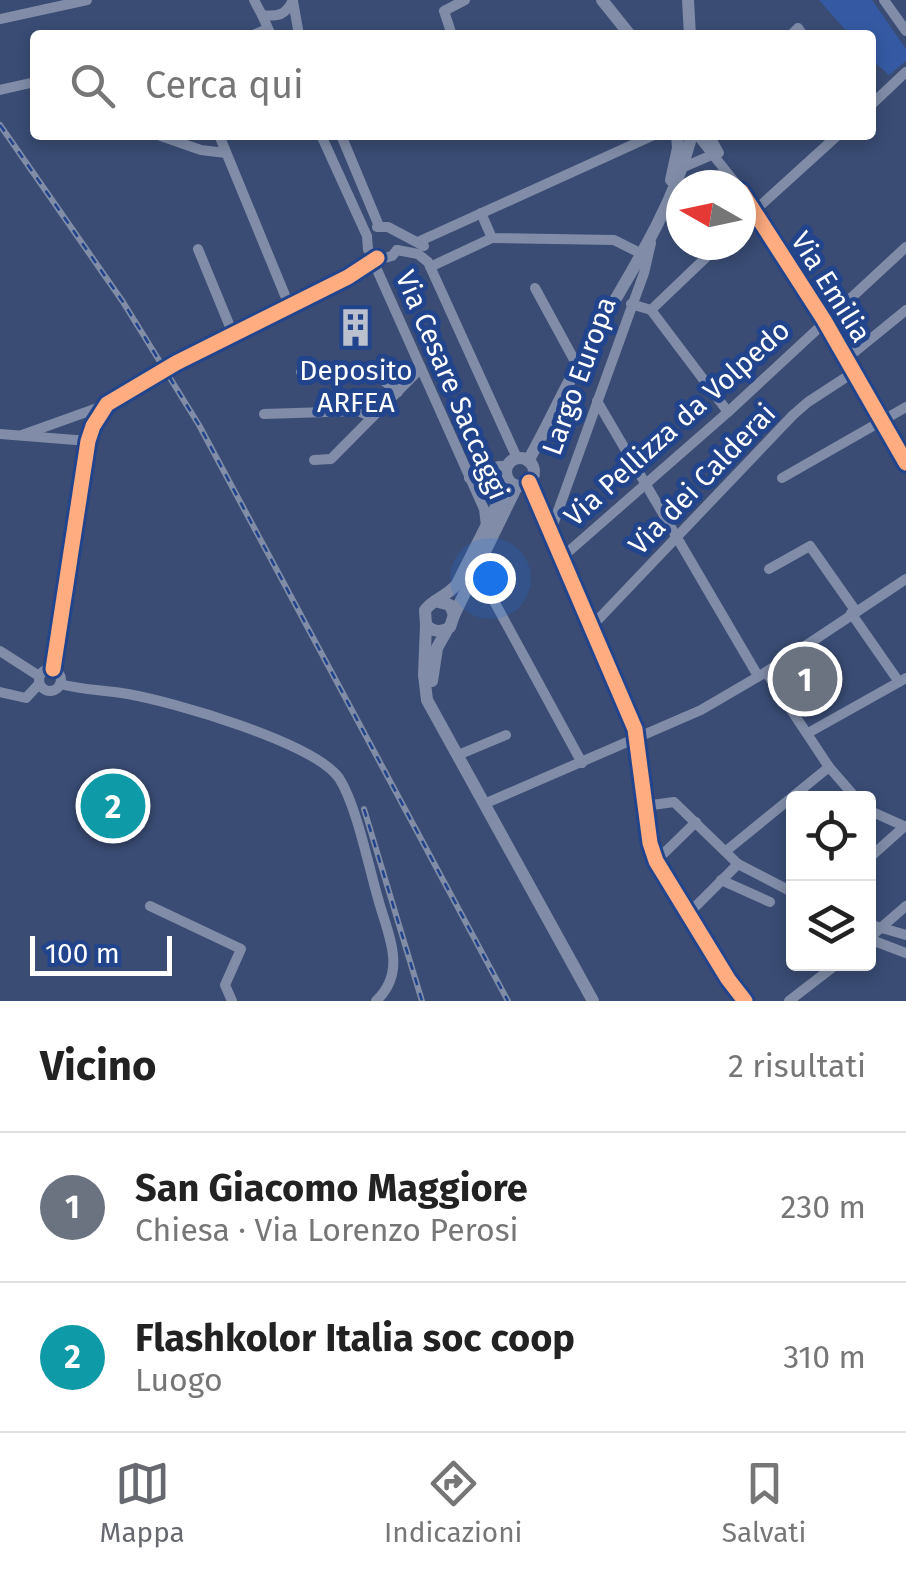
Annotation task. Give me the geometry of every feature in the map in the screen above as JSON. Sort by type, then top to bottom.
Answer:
[{"type":"street","points":[[0,19],[86,0]]},
{"type":"street","points":[[254,0],[268,30]]},
{"type":"street","points":[[262,15],[282,14],[293,0]]},
{"type":"street","points":[[293,0],[298,30]]},
{"type":"street","points":[[450,30],[444,11],[466,0]]},
{"type":"street","points":[[602,0],[626,30]]},
{"type":"street","points":[[688,0],[690,30]]},
{"type":"street","points":[[884,0],[906,31]]},
{"type":"street","points":[[876,100],[906,72]]},
{"type":"street","points":[[0,90],[30,83]]},
{"type":"street","points":[[172,140],[226,153]]},
{"type":"street","points":[[221,140],[289,305]]},
{"type":"street","points":[[323,140],[367,236],[368,250],[376,260]]},
{"type":"street","points":[[343,140],[380,226],[420,242],[637,738],[656,860],[745,1001]]},
{"type":"street","points":[[420,242],[643,140]]},
{"type":"street","name":"Largo Europa","points":[[550,534],[644,273],[676,161],[689,140]]},
{"type":"street","name":"Largo Europa","points":[[518,472],[642,254],[684,167],[691,140]]},
{"type":"street","name":"Via Emilia","points":[[696,140],[726,170]]},
{"type":"street","name":"Via Emilia","points":[[697,140],[726,170]]},
{"type":"street","points":[[756,209],[832,140]]},
{"type":"street","points":[[684,167],[714,154]]},
{"type":"street","points":[[482,213],[492,238]]},
{"type":"street","name":"Via Emilia","points":[[756,214],[824,320],[906,463]]},
{"type":"street","points":[[367,236],[380,226]]},
{"type":"street","points":[[176,362],[376,260],[388,258],[398,250],[396,232]]},
{"type":"street","points":[[429,264],[492,238],[614,240],[642,254]]},
{"type":"street","name":"Via Pellizza da Volpedo","points":[[560,558],[728,412],[906,247]]},
{"type":"street","points":[[198,249],[233,334]]},
{"type":"street","points":[[398,250],[418,254],[429,264]]},
{"type":"street","name":"Via Cesare Saccaggi","points":[[376,260],[386,291],[484,509],[486,526]]},
{"type":"street","points":[[652,310],[703,260]]},
{"type":"street","points":[[357,272],[374,277],[386,291]]},
{"type":"street","points":[[534,288],[577,365]]},
{"type":"street","points":[[632,304],[652,310],[728,412]]},
{"type":"street","points":[[846,359],[906,310]]},
{"type":"street","points":[[314,460],[331,458],[421,368]]},
{"type":"street","points":[[301,372],[372,371],[398,392]]},
{"type":"street","name":"Via dei Calderai","points":[[590,628],[808,402],[854,372]]},
{"type":"street","points":[[22,435],[107,404],[140,385]]},
{"type":"street","points":[[597,400],[762,674],[850,791]]},
{"type":"street","points":[[53,669],[88,441],[92,426],[107,404]]},
{"type":"street","points":[[782,478],[906,407]]},
{"type":"street","points":[[264,414],[358,410],[372,418]]},
{"type":"street","points":[[0,434],[88,441]]},
{"type":"street","points":[[470,478],[498,466],[518,472]]},
{"type":"street","points":[[518,472],[457,584],[424,610],[425,692],[593,1001]]},
{"type":"street","points":[[440,722],[432,676],[437,648],[453,623],[518,472]]},
{"type":"street","points":[[770,569],[810,546],[903,680],[808,733]]},
{"type":"street","points":[[475,567],[582,763]]},
{"type":"street","points":[[484,804],[701,710],[906,579]]},
{"type":"street","points":[[435,601],[450,605],[454,615]]},
{"type":"street","points":[[426,625],[434,631],[447,630]]},
{"type":"street","points":[[0,651],[39,680],[48,692],[60,684],[148,698],[286,742],[338,777],[352,810],[394,953],[390,984],[376,1001]]},
{"type":"street","points":[[0,692],[26,698],[46,669],[60,674],[60,684]]},
{"type":"street","points":[[458,755],[506,735]]},
{"type":"street","points":[[726,852],[829,767]]},
{"type":"street","points":[[646,806],[674,802],[738,864],[786,889]]},
{"type":"street","points":[[876,814],[905,827],[876,853]]},
{"type":"street","points":[[656,860],[696,822]]},
{"type":"street","points":[[688,914],[738,864]]},
{"type":"street","points":[[720,880],[770,902]]},
{"type":"street","points":[[150,906],[241,949],[225,985],[232,1001]]},
{"type":"street","points":[[876,925],[906,906]]},
{"type":"street","points":[[876,927],[906,935]]},
{"type":"street","points":[[876,942],[906,953]]},
{"type":"street","points":[[797,999],[829,971]]},
{"type":"shaded area","points":[[819,0],[872,0],[906,49],[906,61],[889,75],[876,63],[876,30],[846,30]]},
{"type":"tunnel","points":[[140,385],[176,363]]},
{"type":"railway","points":[[0,125],[123,302],[199,425],[508,1001]]},
{"type":"railway","points":[[364,809],[422,1001]]},
{"type":"cycle path","points":[[756,214],[824,320],[906,463]]},
{"type":"cycle path","points":[[53,669],[88,441],[107,404],[176,363],[348,277],[377,258]]},
{"type":"cycle path","points":[[529,482],[635,729],[650,843],[656,861],[745,1001]]},
{"type":"place","name":"Deposito ARFEA","points":[[356,328]]},
{"type":"place","name":"San Giacomo Maggiore","points":[[805,679]]},
{"type":"place","name":"Flashkolor Italia soc coop","points":[[113,806]]}]
